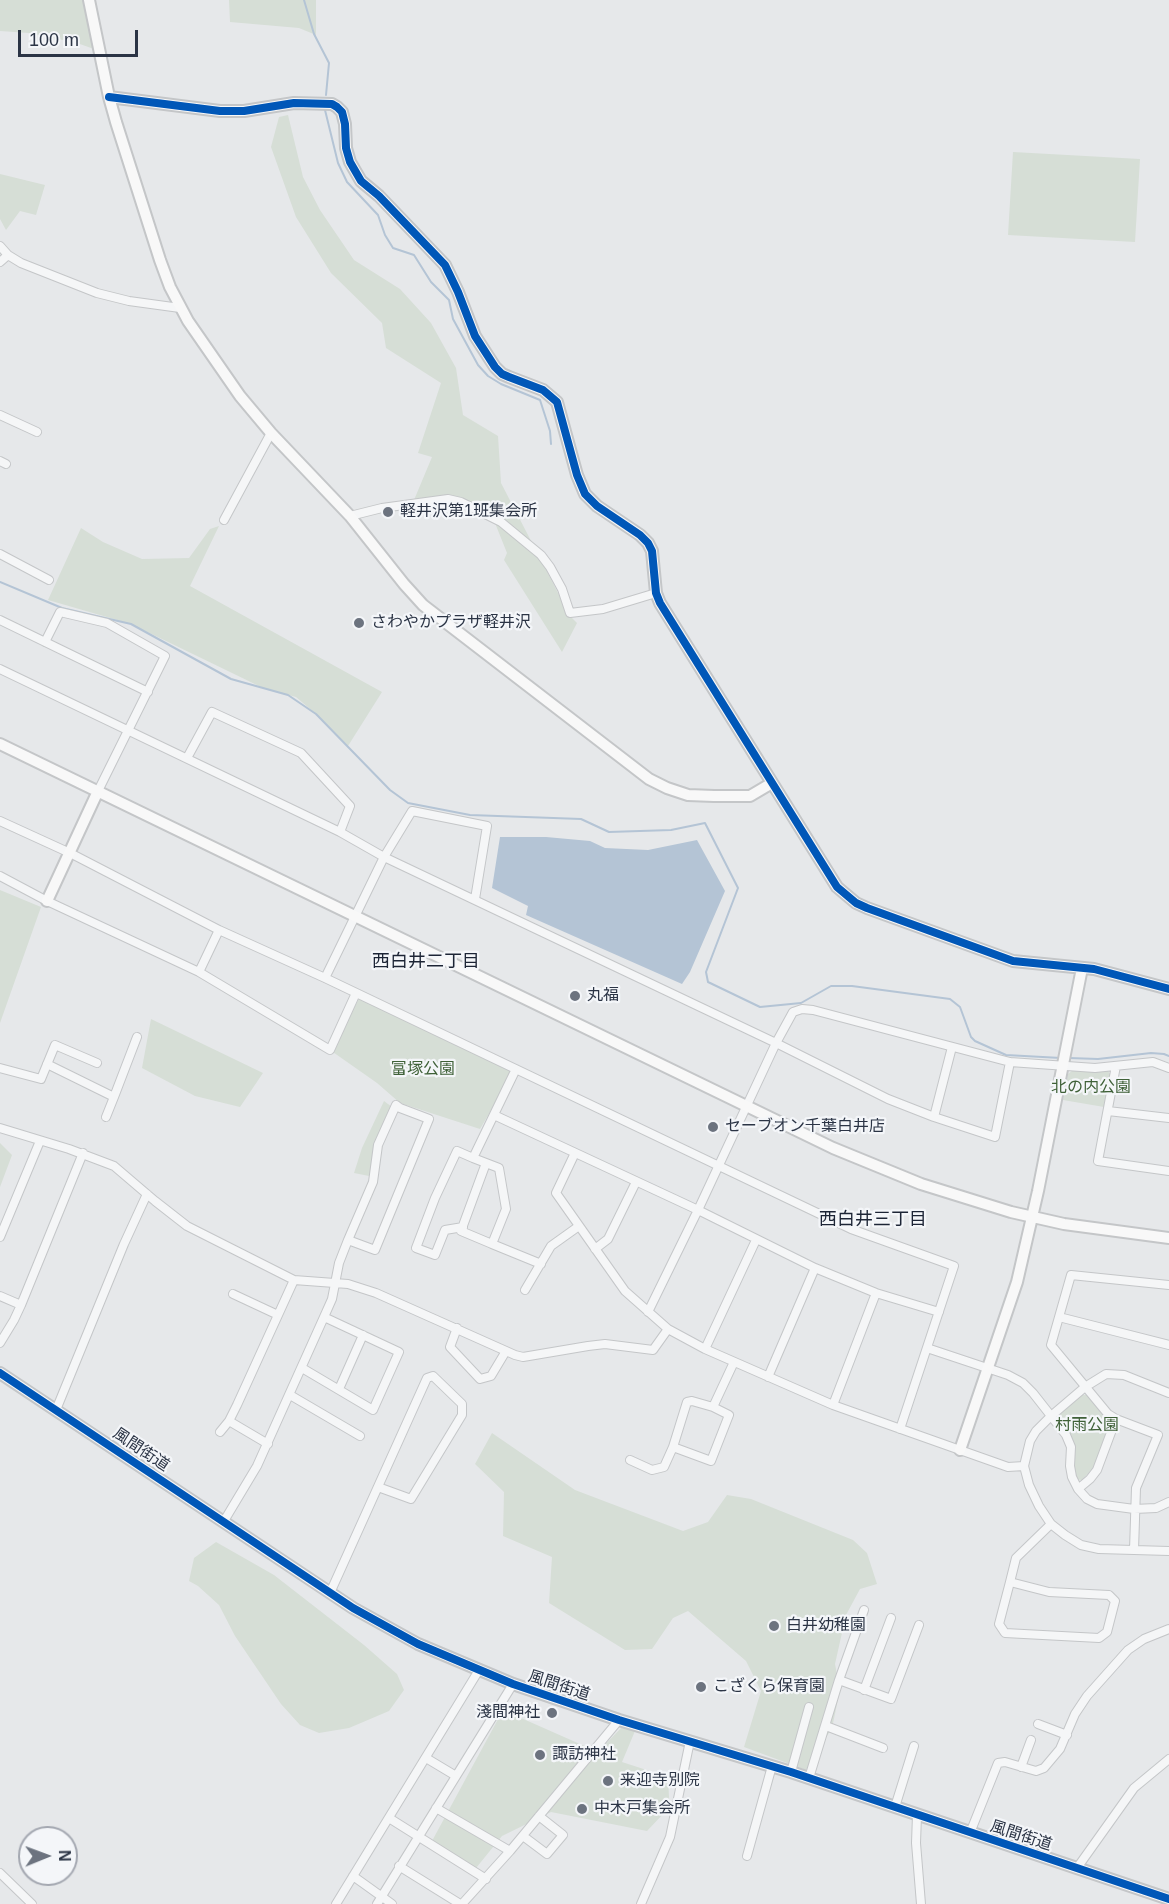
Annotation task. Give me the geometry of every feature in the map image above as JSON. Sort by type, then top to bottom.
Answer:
[{"type":"street","points":[[89,0],[109,97],[160,260],[180,308],[240,396],[271,433],[350,516],[423,605],[649,779],[688,795],[714,796],[750,796],[772,783]]},
{"type":"street","points":[[109,97],[220,111],[244,111],[294,103],[332,104],[338,108],[342,112],[345,124],[346,148],[361,181],[379,196],[445,265],[475,336],[502,374],[543,390],[557,402],[577,475],[585,494],[597,506],[648,543],[652,551],[656,593],[660,603],[837,886],[856,903],[1013,961],[1107,972],[1169,989]]},
{"type":"street","points":[[0,246],[8,255],[21,263],[97,293],[129,301],[180,308]]},
{"type":"street","points":[[0,262],[8,255]]},
{"type":"street","points":[[0,415],[37,432]]},
{"type":"street","points":[[224,520],[271,433]]},
{"type":"street","points":[[350,516],[382,508],[448,499],[461,502],[501,522],[541,555],[562,589],[570,613],[603,609],[656,593]]},
{"type":"street","points":[[0,554],[49,580]]},
{"type":"street","points":[[45,642],[60,612],[107,623],[165,656],[47,901]]},
{"type":"street","points":[[0,620],[148,692]]},
{"type":"street","points":[[0,669],[340,832],[384,857],[776,1043],[888,1099],[934,1118],[994,1137],[1010,1062]]},
{"type":"street","points":[[187,758],[212,712],[301,753],[350,806],[340,832]]},
{"type":"street","points":[[0,744],[833,1148],[921,1184],[1032,1218],[1169,1238]]},
{"type":"street","points":[[325,978],[384,857],[412,811],[487,826],[475,899]]},
{"type":"street","points":[[0,821],[70,853],[219,930],[325,978],[852,1229],[954,1266],[900,1429]]},
{"type":"street","points":[[0,876],[47,901],[199,972],[330,1050],[356,993]]},
{"type":"street","points":[[199,972],[219,930]]},
{"type":"street","points":[[960,1450],[1017,1282],[1082,968]]},
{"type":"street","points":[[648,1312],[792,1012],[802,1009],[813,1010],[1010,1062],[1063,1061],[1095,1068],[1153,1062],[1169,1068]]},
{"type":"street","points":[[106,1117],[137,1037]]},
{"type":"street","points":[[0,1068],[41,1079],[55,1044],[97,1063]]},
{"type":"street","points":[[934,1118],[952,1047]]},
{"type":"street","points":[[47,1064],[114,1097]]},
{"type":"street","points":[[1116,1066],[1098,1161],[1169,1171]]},
{"type":"street","points":[[473,1158],[516,1069]]},
{"type":"street","points":[[224,1521],[258,1466],[332,1299],[339,1263],[348,1240],[373,1182],[378,1145],[396,1105],[429,1119],[375,1250],[348,1240]]},
{"type":"street","points":[[1108,1111],[1169,1118]]},
{"type":"street","points":[[494,1115],[698,1210],[815,1268],[876,1293],[939,1312]]},
{"type":"street","points":[[0,1128],[83,1153],[114,1166],[199,1233],[294,1280],[348,1284],[376,1293],[523,1357],[605,1344],[653,1350],[668,1329]]},
{"type":"street","points":[[0,1237],[40,1141]]},
{"type":"street","points":[[463,1227],[446,1230],[435,1256],[416,1248],[435,1198],[457,1151],[499,1168],[506,1209],[492,1244]]},
{"type":"street","points":[[0,1343],[21,1305],[83,1153]]},
{"type":"street","points":[[575,1153],[556,1193],[626,1291],[668,1329],[705,1349],[833,1405],[1008,1467],[1024,1466]]},
{"type":"street","points":[[486,1163],[461,1231],[541,1264]]},
{"type":"street","points":[[596,1250],[608,1239],[636,1182]]},
{"type":"street","points":[[56,1410],[147,1194]]},
{"type":"street","points":[[525,1290],[551,1246],[579,1226]]},
{"type":"street","points":[[705,1349],[756,1240]]},
{"type":"street","points":[[768,1377],[815,1268]]},
{"type":"street","points":[[1134,1550],[1136,1488],[1158,1435],[1116,1419],[1102,1409],[1051,1345],[1071,1275],[1169,1285]]},
{"type":"street","points":[[220,1431],[229,1421],[294,1280]]},
{"type":"street","points":[[833,1405],[876,1293]]},
{"type":"street","points":[[233,1294],[278,1315]]},
{"type":"street","points":[[0,1296],[21,1305]]},
{"type":"street","points":[[302,1368],[373,1410],[399,1352],[324,1317]]},
{"type":"street","points":[[1059,1317],[1169,1345]]},
{"type":"street","points":[[457,1328],[450,1347],[480,1379],[491,1376],[506,1351]]},
{"type":"street","points":[[339,1389],[363,1335]]},
{"type":"street","points":[[927,1348],[989,1368],[1023,1383],[1066,1435],[1071,1447],[1072,1477],[1078,1489],[1087,1499],[1097,1504],[1134,1509],[1156,1508],[1169,1502]]},
{"type":"street","points":[[713,1407],[734,1362]]},
{"type":"street","name":"風間街道","points":[[0,1373],[330,1593],[394,1632],[513,1684],[619,1720],[791,1772],[1169,1899]]},
{"type":"street","points":[[1169,1393],[1124,1375],[1106,1374],[1051,1416],[1029,1441],[1024,1466],[1029,1485],[1051,1524],[1081,1545],[1099,1549],[1169,1551]]},
{"type":"street","points":[[330,1593],[427,1378],[433,1376],[462,1404],[462,1415],[411,1499],[378,1487]]},
{"type":"street","points":[[290,1395],[360,1436]]},
{"type":"street","points":[[630,1460],[652,1470],[664,1467],[673,1448],[687,1402],[692,1401],[713,1407],[729,1415],[711,1461],[673,1448]]},
{"type":"street","points":[[1078,1489],[1097,1470],[1116,1419]]},
{"type":"street","points":[[229,1421],[268,1444]]},
{"type":"street","points":[[1010,1582],[1049,1592],[1109,1595],[1115,1601],[1107,1632],[1099,1638],[1005,1633],[999,1624],[1016,1558],[1051,1524]]},
{"type":"street","points":[[809,1778],[839,1680],[864,1610]]},
{"type":"street","points":[[864,1690],[891,1618]]},
{"type":"street","points":[[839,1680],[891,1699],[918,1625]]},
{"type":"street","points":[[970,1833],[998,1763],[1005,1762],[1036,1771],[1044,1768],[1060,1749],[1075,1714],[1087,1696],[1128,1650],[1144,1639],[1169,1629]]},
{"type":"street","points":[[336,1904],[479,1670]]},
{"type":"street","points":[[379,1900],[513,1684]]},
{"type":"street","points":[[791,1772],[809,1707]]},
{"type":"street","points":[[399,1866],[461,1904],[523,1836],[619,1720]]},
{"type":"street","points":[[1038,1724],[1067,1735]]},
{"type":"street","points":[[826,1726],[883,1748]]},
{"type":"street","points":[[1021,1767],[1031,1740]]},
{"type":"street","points":[[641,1904],[670,1837],[690,1741]]},
{"type":"street","points":[[895,1807],[914,1746]]},
{"type":"street","points":[[426,1758],[456,1776]]},
{"type":"street","points":[[1077,1868],[1134,1788],[1169,1759]]},
{"type":"street","points":[[747,1856],[772,1766]]},
{"type":"street","points":[[436,1808],[510,1851]]},
{"type":"street","points":[[917,1815],[916,1865],[921,1904]]},
{"type":"street","points":[[523,1836],[547,1854],[563,1835],[539,1816]]},
{"type":"street","points":[[389,1818],[486,1879]]},
{"type":"street","points":[[0,1873],[33,1904]]},
{"type":"street","points":[[353,1876],[379,1900],[392,1904]]},
{"type":"green space","points":[[0,0],[84,0],[94,49],[29,33],[0,31]]},
{"type":"green space","points":[[229,0],[316,0],[316,35],[299,28],[230,22]]},
{"type":"green space","points":[[288,115],[303,177],[320,210],[354,260],[400,289],[431,323],[456,368],[463,415],[498,436],[501,483],[570,616],[577,623],[562,652],[504,560],[507,553],[495,523],[463,498],[436,496],[414,500],[432,457],[418,453],[441,383],[386,348],[382,323],[331,273],[296,217],[271,147],[279,117]]},
{"type":"green space","points":[[1013,152],[1140,159],[1135,242],[1008,235]]},
{"type":"green space","points":[[0,174],[45,185],[36,215],[20,211],[6,230],[0,219]]},
{"type":"green space","points":[[219,526],[190,586],[382,692],[348,746],[296,697],[263,688],[131,624],[48,600],[81,528],[103,542],[142,559],[189,558],[210,529]]},
{"type":"green space","points":[[0,890],[41,907],[0,1023]]},
{"type":"green space","name":"富塚公園","points":[[359,999],[515,1070],[480,1129],[400,1103],[377,1083],[330,1050]]},
{"type":"green space","points":[[151,1019],[263,1073],[240,1107],[195,1096],[142,1068]]},
{"type":"green space","name":"北の内公園","points":[[1073,1070],[1107,1070],[1111,1075],[1104,1107],[1063,1100],[1068,1074]]},
{"type":"green space","points":[[384,1101],[392,1107],[369,1176],[354,1173],[362,1148]]},
{"type":"green space","points":[[0,1143],[12,1155],[0,1187]]},
{"type":"green space","name":"村雨公園","points":[[1080,1395],[1087,1395],[1109,1418],[1111,1424],[1095,1466],[1082,1480],[1074,1479],[1071,1444],[1058,1420],[1058,1414]]},
{"type":"green space","points":[[492,1433],[575,1490],[683,1531],[708,1522],[727,1495],[751,1499],[853,1540],[867,1553],[877,1584],[860,1589],[846,1615],[835,1664],[840,1690],[832,1728],[806,1770],[744,1747],[761,1691],[746,1661],[688,1611],[673,1618],[652,1649],[625,1650],[549,1603],[552,1557],[503,1536],[504,1492],[475,1464]]},
{"type":"green space","points":[[216,1542],[274,1575],[364,1645],[397,1674],[404,1690],[389,1711],[349,1728],[319,1733],[300,1725],[281,1704],[235,1636],[219,1605],[189,1581],[194,1558]]},
{"type":"green space","points":[[503,1710],[598,1752],[622,1727],[635,1731],[622,1762],[668,1777],[669,1797],[665,1812],[647,1831],[551,1812],[502,1836],[472,1873],[432,1841]]},
{"type":"water","points":[[500,837],[546,837],[590,841],[605,848],[648,850],[697,840],[725,891],[690,972],[682,984],[526,915],[528,906],[492,888]]},
{"type":"waterway","points":[[304,0],[314,34],[329,63],[326,95]]},
{"type":"waterway","points":[[325,110],[338,163],[347,182],[378,215],[385,235],[393,248],[414,255],[431,282],[449,300],[453,319],[478,365],[488,376],[501,384],[540,400],[550,431],[551,444]]},
{"type":"waterway","points":[[0,582],[62,608],[131,624],[231,679],[288,695],[316,714],[390,790],[408,803],[470,815],[581,819],[609,832],[671,830],[705,823],[738,888],[706,972],[708,982],[760,1007],[801,1003],[831,986],[852,986],[950,999],[960,1007],[971,1037],[975,1041],[1006,1055],[1061,1058]]},
{"type":"waterway","points":[[1069,1058],[1098,1059],[1151,1053],[1169,1056]]},
{"type":"cycle path","points":[[109,97],[220,111],[244,111],[294,103],[332,104],[337,107],[342,112],[345,124],[346,148],[350,162],[361,181],[379,196],[445,265],[475,336],[495,367],[502,374],[543,390],[557,402],[577,475],[585,494],[597,506],[648,543],[652,551],[656,593],[660,603],[837,887],[856,903],[867,908],[1013,961],[1094,969],[1169,989]]},
{"type":"cycle path","points":[[0,1373],[353,1608],[418,1644],[513,1684],[619,1720],[791,1772],[1169,1899]]},
{"type":"place","name":"軽井沢第1班集会所","points":[[388,512]]},
{"type":"place","name":"さわやかプラザ軽井沢","points":[[359,623]]},
{"type":"place","name":"丸福","points":[[575,996]]},
{"type":"place","name":"セーブオン千葉白井店","points":[[713,1127]]},
{"type":"place","name":"白井幼稚園","points":[[774,1626]]},
{"type":"place","name":"こざくら保育園","points":[[701,1687]]},
{"type":"place","name":"淺間神社","points":[[552,1713]]},
{"type":"place","name":"諏訪神社","points":[[540,1755]]},
{"type":"place","name":"来迎寺別院","points":[[608,1781]]},
{"type":"place","name":"中木戸集会所","points":[[582,1809]]},
{"type":"district","name":"西白井二丁目","points":[[426,962]]},
{"type":"district","name":"西白井三丁目","points":[[873,1220]]}]
